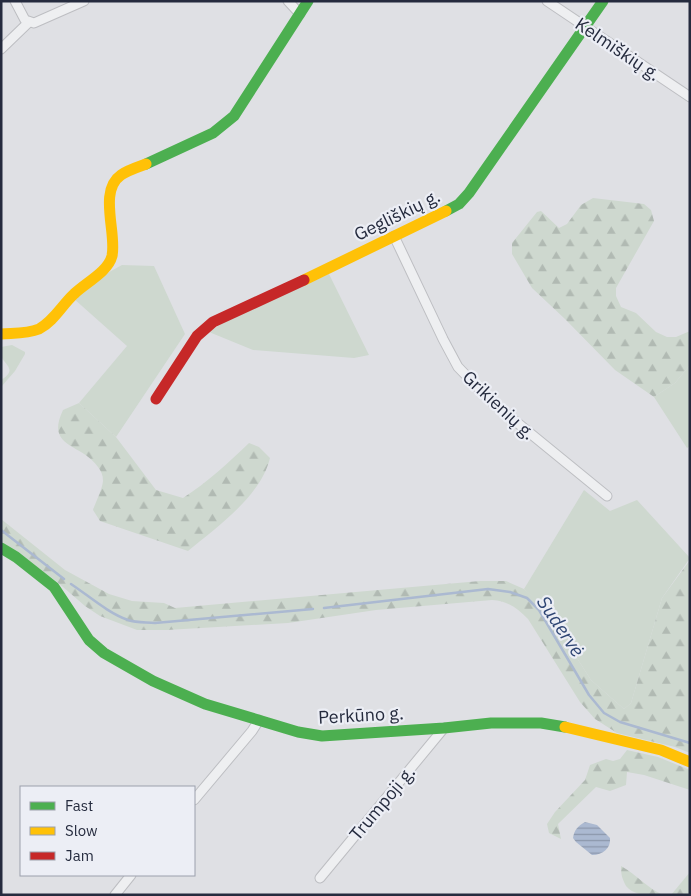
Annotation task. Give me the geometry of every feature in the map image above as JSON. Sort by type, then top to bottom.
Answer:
[{"type":"street","points":[[15,1],[22,16],[29,22],[39,23],[84,1]]},
{"type":"street","points":[[288,1],[300,14]]},
{"type":"street","points":[[1,334],[25,333],[37,329],[48,321],[74,294],[106,266],[112,258],[113,250],[110,194],[115,180],[121,175],[213,132],[234,116],[308,1]]},
{"type":"street","name":"Kelmiškių g.","points":[[547,1],[690,97]]},
{"type":"street","name":"Gegliškių g.","points":[[156,399],[197,336],[213,322],[321,272],[459,204],[469,193],[603,1]]},
{"type":"street","points":[[1,50],[29,22]]},
{"type":"street","name":"Grikienių g.","points":[[394,236],[458,367],[492,402],[607,496]]},
{"type":"street","name":"Perkūno g.","points":[[1,548],[16,557],[54,587],[89,640],[104,653],[153,681],[205,704],[310,735],[322,736],[518,722],[556,725],[661,750],[690,762]]},
{"type":"street","points":[[195,799],[252,731],[259,720]]},
{"type":"street","name":"Trumpoji g.","points":[[320,878],[444,728]]},
{"type":"street","points":[[115,895],[131,876]]},
{"type":"green space","points":[[593,198],[644,204],[651,210],[654,221],[616,288],[616,296],[621,307],[636,313],[656,332],[667,337],[676,337],[690,331],[690,365],[675,383],[654,397],[615,370],[532,288],[512,254],[512,243],[537,212],[541,211],[559,228],[567,224],[581,205]]},
{"type":"green space","points":[[122,265],[154,266],[185,334],[116,437],[79,403],[127,346],[73,298],[102,276]]},
{"type":"green space","points":[[329,274],[369,355],[354,358],[253,350],[209,332],[232,317]]},
{"type":"green space","points":[[12,345],[25,352],[25,354],[15,371],[1,387],[1,380],[10,370],[1,356],[1,347]]},
{"type":"green space","points":[[690,365],[690,446],[687,448],[654,397],[675,383]]},
{"type":"green space","points":[[79,403],[116,437],[156,490],[183,498],[209,479],[249,443],[259,447],[270,458],[265,472],[248,498],[237,510],[188,551],[100,521],[93,510],[102,484],[101,472],[91,459],[67,444],[58,432],[63,410]]},
{"type":"green space","points":[[584,490],[610,511],[637,500],[690,558],[662,598],[631,703],[624,709],[591,680],[545,608],[524,589]]},
{"type":"green space","points":[[1,519],[65,570],[109,594],[132,601],[164,603],[175,608],[480,581],[506,581],[524,589],[545,608],[591,680],[624,709],[631,703],[662,598],[690,560],[690,753],[675,747],[617,733],[595,719],[580,702],[528,619],[516,608],[503,602],[492,600],[376,610],[288,623],[137,630],[100,616],[85,606],[56,581],[1,542]]},
{"type":"green space","points":[[627,750],[658,757],[690,770],[690,790],[644,775],[627,772],[626,785],[610,791],[596,787],[558,824],[561,839],[549,833],[547,824],[555,812],[585,780],[590,765],[606,759],[613,761],[620,759]]},
{"type":"green space","points":[[621,866],[663,895],[633,892],[626,886]]},
{"type":"green space","points":[[690,872],[690,895],[671,895]]},
{"type":"water","points":[[585,822],[597,825],[610,838],[608,848],[603,852],[592,855],[573,838],[580,825]]},
{"type":"waterway","name":"Sudervė","points":[[1,530],[64,579]]},
{"type":"waterway","name":"Sudervė","points":[[71,584],[113,613],[128,620],[138,622],[155,623],[313,609]]},
{"type":"waterway","name":"Sudervė","points":[[324,608],[488,589],[510,592],[527,598],[539,610],[589,695],[604,713],[620,722],[690,743]]},
{"type":"traffic: fast","points":[[146,164],[213,133],[234,116],[308,1]]},
{"type":"traffic: fast","points":[[446,211],[459,204],[469,193],[603,1]]},
{"type":"traffic: fast","points":[[1,548],[16,557],[54,587],[89,640],[104,653],[153,681],[205,704],[298,732],[322,736],[491,723],[541,723],[565,727]]},
{"type":"traffic: slow","points":[[1,334],[30,332],[44,326],[74,294],[106,267],[110,262],[113,247],[109,202],[114,182],[121,175],[146,164]]},
{"type":"traffic: slow","points":[[304,280],[446,211]]},
{"type":"traffic: slow","points":[[565,727],[661,750],[690,762]]},
{"type":"traffic: jam","points":[[156,399],[197,336],[213,322],[304,280]]}]
